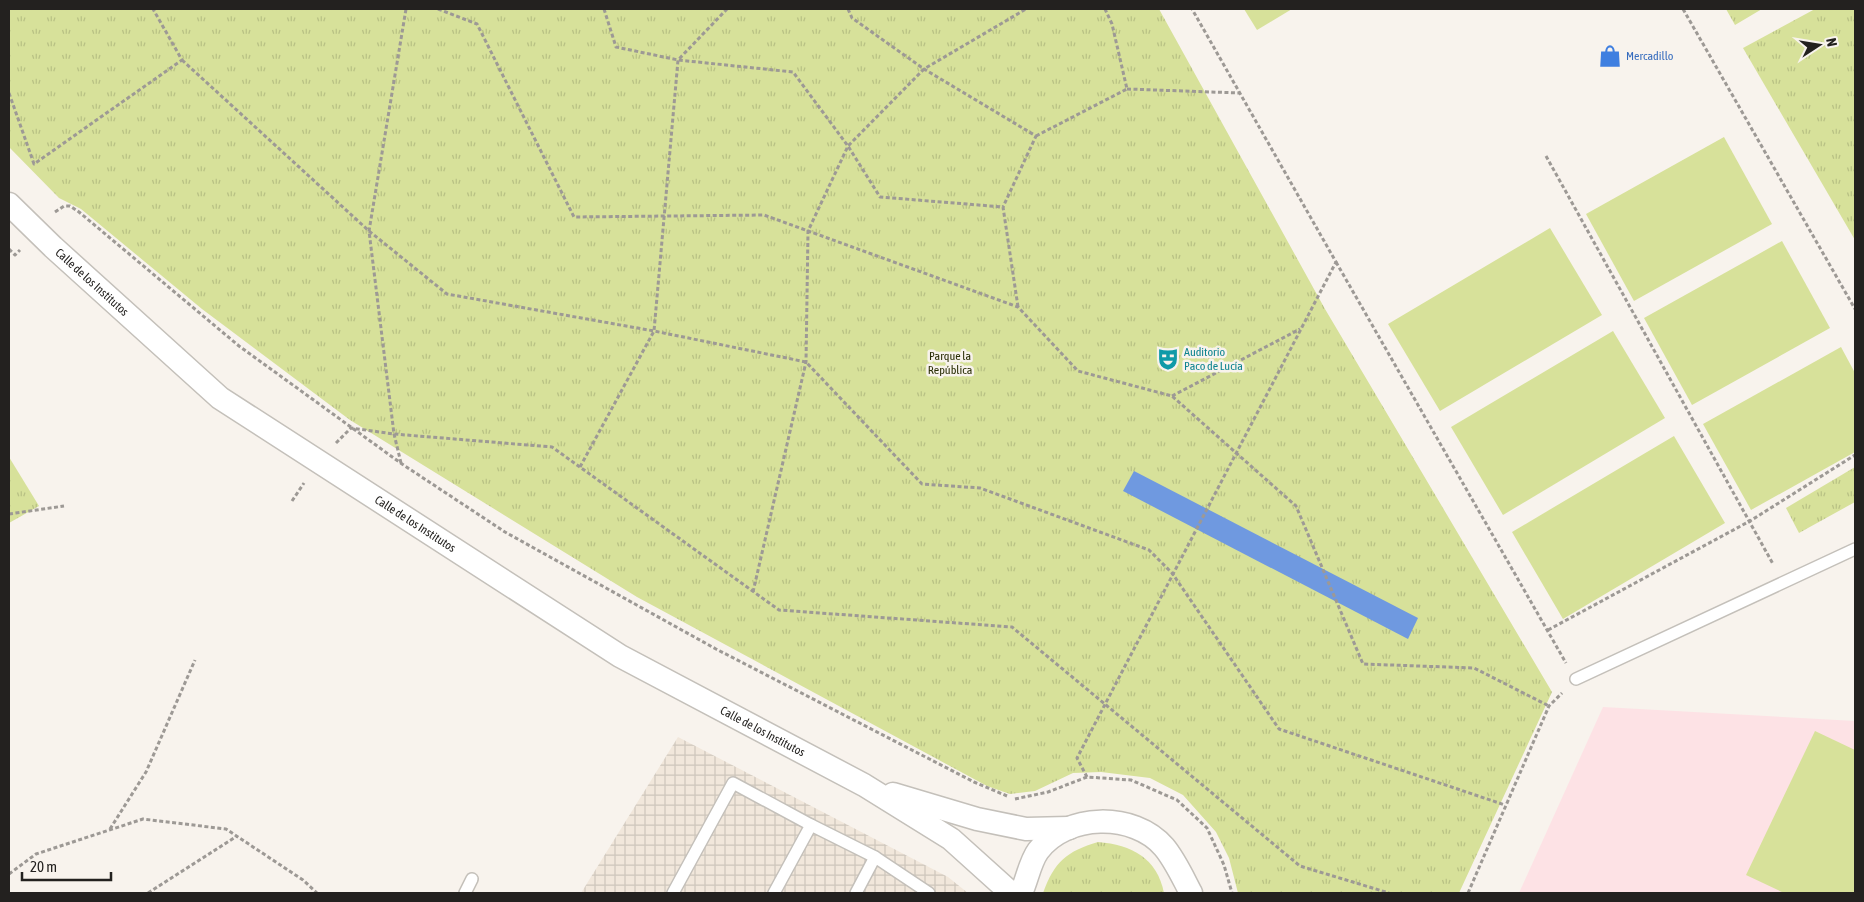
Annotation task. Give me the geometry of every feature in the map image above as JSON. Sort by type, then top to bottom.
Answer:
[{"type":"street","name":"Calle de los Institutos","points":[[9,204],[220,398],[620,656],[864,785],[951,839],[1011,893]]},
{"type":"street","name":"Calle de los Institutos","points":[[864,785],[978,819],[1026,829],[1073,828]]},
{"type":"street","points":[[1022,893],[1038,851],[1055,836],[1087,822],[1121,822],[1141,830],[1164,847],[1187,888]]},
{"type":"lane","points":[[1576,679],[1855,549]]},
{"type":"lane","points":[[673,893],[734,783],[875,857],[929,893]]},
{"type":"lane","points":[[774,893],[811,825]]},
{"type":"lane","points":[[856,893],[875,857]]},
{"type":"lane","points":[[466,893],[472,879]]},
{"type":"path","points":[[153,9],[182,60],[369,231],[447,294],[654,331],[806,362],[922,484],[980,488],[1149,550],[1172,573],[1279,729],[1505,805]]},
{"type":"path","points":[[402,464],[394,434],[369,231],[406,9]]},
{"type":"path","points":[[438,9],[476,24],[574,216],[764,215],[1018,307],[1078,371],[1172,396],[1296,506],[1363,664],[1474,668],[1549,706]]},
{"type":"path","points":[[604,9],[616,47],[678,60],[793,72],[848,146],[880,197],[1003,207]]},
{"type":"path","points":[[580,467],[654,331],[666,215],[678,60],[727,9]]},
{"type":"path","points":[[848,9],[852,18],[924,69],[1036,136]]},
{"type":"path","points":[[753,592],[806,362],[808,231],[848,146],[924,69],[1026,9]]},
{"type":"path","points":[[1105,9],[1112,24],[1127,89]]},
{"type":"path","points":[[1192,9],[1576,679],[1549,706],[1468,893]]},
{"type":"path","points":[[1683,9],[1855,309]]},
{"type":"path","points":[[9,94],[34,164],[182,60]]},
{"type":"path","points":[[1018,307],[1003,207],[1036,136],[1127,89],[1240,93]]},
{"type":"path","points":[[1546,156],[1750,521],[1782,583]]},
{"type":"path","points":[[9,249],[15,255],[56,212],[64,206],[70,206],[239,346],[402,464],[505,532],[716,649],[974,782],[1014,799],[1048,792],[1087,777],[1131,780],[1177,800],[1207,828],[1224,865],[1232,893]]},
{"type":"path","points":[[1087,777],[1077,758],[1336,262]]},
{"type":"path","points":[[1172,396],[1301,329]]},
{"type":"path","points":[[351,428],[394,434],[552,447],[779,610],[1012,627],[1300,866],[1389,893]]},
{"type":"path","points":[[333,447],[351,428]]},
{"type":"path","points":[[1548,630],[1750,521],[1855,456]]},
{"type":"path","points":[[292,501],[308,478]]},
{"type":"path","points":[[9,514],[64,506]]},
{"type":"path","points":[[110,829],[146,772],[195,660]]},
{"type":"path","points":[[9,874],[36,854],[143,819],[226,829],[303,880],[317,893]]},
{"type":"path","points":[[148,893],[237,836]]},
{"type":"shaded area","points":[[1603,707],[1855,721],[1855,893],[1519,893]]},
{"type":"shaded area","points":[[678,737],[948,877],[968,893],[581,893]]},
{"type":"green space","name":"Parque la República","points":[[9,9],[1159,9],[1325,309],[1552,692],[1459,893],[1238,893],[1229,858],[1216,832],[1183,795],[1150,778],[1101,772],[1073,773],[1035,791],[1010,794],[987,786],[637,597],[350,420],[202,309],[81,209],[59,198],[9,147]]},
{"type":"green space","points":[[1244,9],[1292,9],[1257,30]]},
{"type":"green space","points":[[1726,9],[1762,9],[1735,25]]},
{"type":"green space","points":[[1815,9],[1855,9],[1855,240],[1743,48]]},
{"type":"green space","points":[[1724,137],[1772,224],[1634,301],[1586,214]]},
{"type":"green space","points":[[1550,228],[1602,315],[1440,411],[1388,324]]},
{"type":"green space","points":[[1782,241],[1830,328],[1692,405],[1644,318]]},
{"type":"green space","points":[[1613,331],[1665,418],[1503,515],[1451,427]]},
{"type":"green space","points":[[1841,347],[1855,373],[1855,452],[1751,510],[1703,424]]},
{"type":"green space","points":[[1674,436],[1725,523],[1563,619],[1512,532]]},
{"type":"green space","points":[[9,457],[39,506],[9,523]]},
{"type":"green space","points":[[1855,467],[1855,502],[1799,533],[1786,508]]},
{"type":"green space","points":[[1815,731],[1855,750],[1855,893],[1784,893],[1746,875]]},
{"type":"green space","points":[[1098,842],[1122,846],[1141,855],[1156,871],[1164,893],[1043,893],[1052,873],[1063,859],[1078,849]]},
{"type":"water","points":[[1134,471],[1418,618],[1408,639],[1123,491]]},
{"type":"place","name":"Mercadillo","points":[[1610,56]]},
{"type":"place","name":"Auditorio Paco de Lucía","points":[[1168,359]]}]
